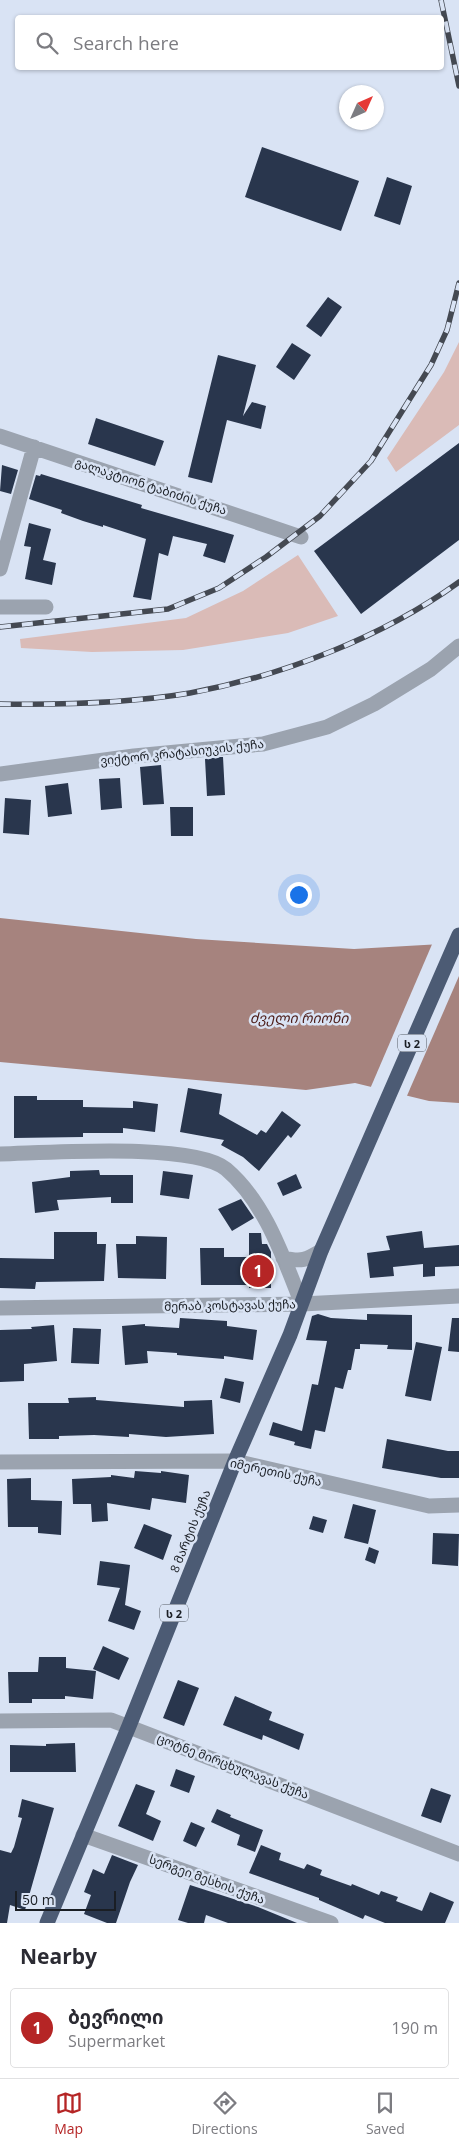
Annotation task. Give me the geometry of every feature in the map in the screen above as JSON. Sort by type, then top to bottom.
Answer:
[{"type":"highway","name":"8 მარტის ქუჩა","points":[[47,1923],[129,1726],[235,1461],[302,1304],[321,1251],[459,935]]},
{"type":"street","name":"გალაკტიონ ტაბიძის ქუჩა","points":[[0,436],[301,537]]},
{"type":"street","points":[[0,569],[34,447]]},
{"type":"street","points":[[0,607],[46,607]]},
{"type":"street","name":"ვიქტორ კრატასიუკის ქუჩა","points":[[0,774],[134,756],[263,744],[327,727],[374,704],[431,669],[459,646]]},
{"type":"street","points":[[0,1154],[156,1151],[200,1157],[224,1168],[251,1194],[283,1258],[302,1304]]},
{"type":"street","points":[[283,1258],[296,1261],[306,1260],[321,1251]]},
{"type":"street","name":"მერაბ კოსტავას ქუჩა","points":[[0,1308],[302,1304],[459,1296]]},
{"type":"street","name":"იმერეთის ქუჩა","points":[[0,1462],[235,1461],[429,1506],[459,1504]]},
{"type":"street","name":"ცოტნე მირცხულავას ქუჩა","points":[[0,1721],[111,1720],[459,1854]]},
{"type":"street","name":"სერგეი მესხის ქუჩა","points":[[83,1835],[331,1923]]},
{"type":"shaded area","points":[[459,342],[459,425],[396,472],[387,458],[444,372]]},
{"type":"shaded area","points":[[298,555],[338,616],[288,633],[183,650],[92,652],[21,648],[20,639],[186,618],[243,591]]},
{"type":"water","name":"ძველი რიონი","points":[[0,918],[196,939],[354,949],[459,943],[459,1103],[429,1101],[355,1083],[306,1090],[0,1062]]},
{"type":"pier","points":[[459,940],[459,976],[406,1098],[370,1089],[433,942]]},
{"type":"building","points":[[262,147],[359,181],[341,231],[245,197]]},
{"type":"building","points":[[387,177],[412,186],[400,225],[374,216]]},
{"type":"building","points":[[328,297],[342,307],[321,337],[306,326]]},
{"type":"building","points":[[292,343],[311,355],[294,380],[276,367]]},
{"type":"building","points":[[218,355],[256,365],[243,416],[252,402],[266,406],[261,429],[227,420],[212,483],[188,477]]},
{"type":"building","points":[[96,418],[164,441],[155,466],[88,444]]},
{"type":"building","points":[[459,443],[459,540],[361,614],[314,551]]},
{"type":"building","points":[[2,465],[18,470],[11,494],[0,491]]},
{"type":"building","points":[[41,474],[142,505],[141,508],[234,535],[225,563],[203,556],[207,544],[173,536],[168,556],[159,553],[151,600],[133,597],[146,539],[103,525],[103,527],[83,521],[61,513],[62,510],[29,499],[36,475],[40,476]]},
{"type":"building","points":[[29,523],[51,529],[43,560],[56,563],[52,585],[25,579],[31,547],[24,546]]},
{"type":"building","points":[[223,757],[225,795],[207,796],[205,759]]},
{"type":"building","points":[[161,765],[164,804],[143,805],[140,767]]},
{"type":"building","points":[[120,778],[122,808],[101,810],[99,779]]},
{"type":"building","points":[[68,783],[72,814],[48,817],[45,786]]},
{"type":"building","points":[[5,798],[31,800],[29,835],[3,833]]},
{"type":"building","points":[[170,807],[193,807],[193,836],[171,836]]},
{"type":"building","points":[[188,1088],[222,1094],[219,1114],[257,1135],[261,1130],[266,1133],[282,1111],[301,1125],[291,1138],[288,1135],[259,1171],[243,1157],[221,1145],[224,1140],[180,1132]]},
{"type":"building","points":[[14,1096],[37,1096],[37,1100],[83,1100],[83,1107],[133,1108],[133,1101],[158,1104],[155,1132],[123,1128],[123,1133],[83,1133],[83,1137],[14,1138]]},
{"type":"building","points":[[99,1170],[100,1175],[133,1175],[133,1203],[111,1203],[111,1197],[57,1200],[59,1210],[35,1213],[32,1182],[70,1177],[70,1171]]},
{"type":"building","points":[[163,1171],[193,1175],[189,1199],[160,1195]]},
{"type":"building","points":[[296,1174],[302,1188],[283,1196],[277,1183]]},
{"type":"building","points":[[241,1199],[254,1218],[232,1231],[218,1209]]},
{"type":"building","points":[[422,1231],[424,1248],[459,1245],[459,1266],[435,1267],[435,1276],[423,1277],[423,1264],[393,1267],[394,1276],[370,1278],[367,1253],[390,1250],[386,1236]]},
{"type":"building","points":[[54,1232],[97,1232],[97,1244],[106,1244],[104,1281],[36,1282],[35,1289],[0,1288],[0,1258],[54,1259]]},
{"type":"building","points":[[249,1233],[261,1233],[262,1244],[267,1244],[271,1252],[271,1288],[249,1288],[249,1285],[201,1285],[200,1248],[224,1248],[224,1257],[249,1257]]},
{"type":"building","points":[[136,1236],[167,1237],[166,1279],[118,1278],[116,1244],[136,1244]]},
{"type":"building","points":[[318,1314],[331,1318],[367,1320],[367,1314],[412,1315],[412,1350],[387,1349],[388,1345],[360,1344],[360,1349],[355,1349],[351,1370],[348,1370],[343,1389],[335,1387],[325,1432],[315,1430],[311,1449],[294,1445],[295,1442],[269,1435],[273,1422],[302,1431],[312,1384],[318,1385],[327,1341],[306,1340],[312,1316]]},
{"type":"building","points":[[180,1318],[227,1321],[227,1326],[257,1330],[253,1360],[224,1356],[224,1359],[147,1351],[148,1363],[125,1365],[122,1326],[145,1324],[145,1326],[179,1328]]},
{"type":"building","points":[[452,1318],[459,1318],[459,1352],[448,1351]]},
{"type":"building","points":[[54,1325],[57,1361],[24,1364],[24,1381],[0,1382],[0,1330],[32,1329],[31,1327]]},
{"type":"building","points":[[73,1328],[101,1329],[99,1364],[71,1363]]},
{"type":"building","points":[[416,1342],[442,1347],[431,1401],[405,1396]]},
{"type":"building","points":[[225,1378],[244,1382],[240,1403],[220,1398]]},
{"type":"building","points":[[96,1397],[96,1400],[184,1407],[184,1401],[212,1400],[214,1434],[166,1437],[129,1434],[129,1437],[94,1435],[59,1436],[59,1439],[29,1439],[28,1403],[69,1403],[68,1398]]},
{"type":"building","points":[[387,1439],[448,1451],[459,1451],[459,1478],[441,1478],[382,1468]]},
{"type":"building","points":[[135,1471],[161,1473],[161,1471],[189,1475],[186,1503],[152,1498],[150,1510],[107,1503],[108,1521],[92,1522],[91,1504],[73,1504],[72,1479],[111,1477],[111,1475],[134,1478]]},
{"type":"building","points":[[31,1478],[31,1500],[62,1501],[61,1535],[38,1533],[38,1527],[8,1527],[7,1479]]},
{"type":"building","points":[[353,1504],[376,1510],[368,1544],[344,1538]]},
{"type":"building","points":[[313,1516],[327,1520],[323,1533],[309,1529]]},
{"type":"building","points":[[144,1524],[172,1535],[163,1560],[134,1548]]},
{"type":"building","points":[[433,1533],[459,1534],[458,1566],[432,1564]]},
{"type":"building","points":[[369,1547],[379,1551],[375,1564],[365,1560]]},
{"type":"building","points":[[100,1561],[130,1565],[125,1605],[141,1611],[134,1630],[108,1621],[120,1588],[97,1585]]},
{"type":"building","points":[[103,1646],[129,1658],[119,1680],[93,1669]]},
{"type":"building","points":[[39,1657],[66,1657],[66,1668],[96,1671],[93,1699],[65,1696],[65,1699],[32,1699],[32,1703],[9,1703],[8,1672],[38,1672]]},
{"type":"building","points":[[178,1680],[199,1688],[184,1726],[163,1718]]},
{"type":"building","points":[[235,1696],[272,1712],[269,1720],[304,1734],[299,1750],[263,1735],[262,1740],[223,1725]]},
{"type":"building","points":[[75,1743],[76,1772],[10,1772],[10,1745],[46,1746],[46,1744]]},
{"type":"building","points":[[176,1769],[195,1776],[189,1793],[170,1786]]},
{"type":"building","points":[[136,1784],[155,1791],[146,1814],[161,1821],[153,1841],[118,1826]]},
{"type":"building","points":[[431,1788],[451,1795],[441,1823],[421,1816]]},
{"type":"building","points":[[22,1799],[54,1808],[25,1910],[10,1905],[7,1923],[0,1923],[0,1850],[11,1853],[14,1847],[22,1818],[18,1817]]},
{"type":"building","points":[[217,1809],[231,1815],[230,1817],[263,1830],[255,1852],[237,1845],[240,1835],[211,1822]]},
{"type":"building","points":[[191,1822],[205,1828],[196,1847],[183,1841]]},
{"type":"building","points":[[261,1845],[281,1853],[279,1860],[304,1869],[307,1864],[322,1870],[320,1875],[351,1886],[352,1884],[379,1895],[381,1891],[398,1897],[396,1901],[422,1911],[430,1892],[454,1902],[445,1923],[385,1923],[365,1915],[363,1919],[319,1900],[319,1898],[249,1873]]},
{"type":"building","points":[[112,1855],[138,1865],[116,1923],[107,1923],[84,1914],[91,1895],[84,1892],[93,1869],[104,1874]]},
{"type":"building","points":[[190,1885],[258,1907],[297,1923],[228,1923],[206,1915],[204,1923],[188,1923],[178,1920]]},
{"type":"railway","points":[[441,0],[459,86]]},
{"type":"railway","points":[[0,627],[168,609],[219,588],[266,557],[320,516],[371,461],[431,365],[447,330],[459,283]]},
{"type":"railway","points":[[0,704],[71,704],[120,701],[190,693],[225,686],[296,665],[365,637],[429,602],[459,582]]},
{"type":"place","name":"ბევრილი","points":[[258,1271]]}]
